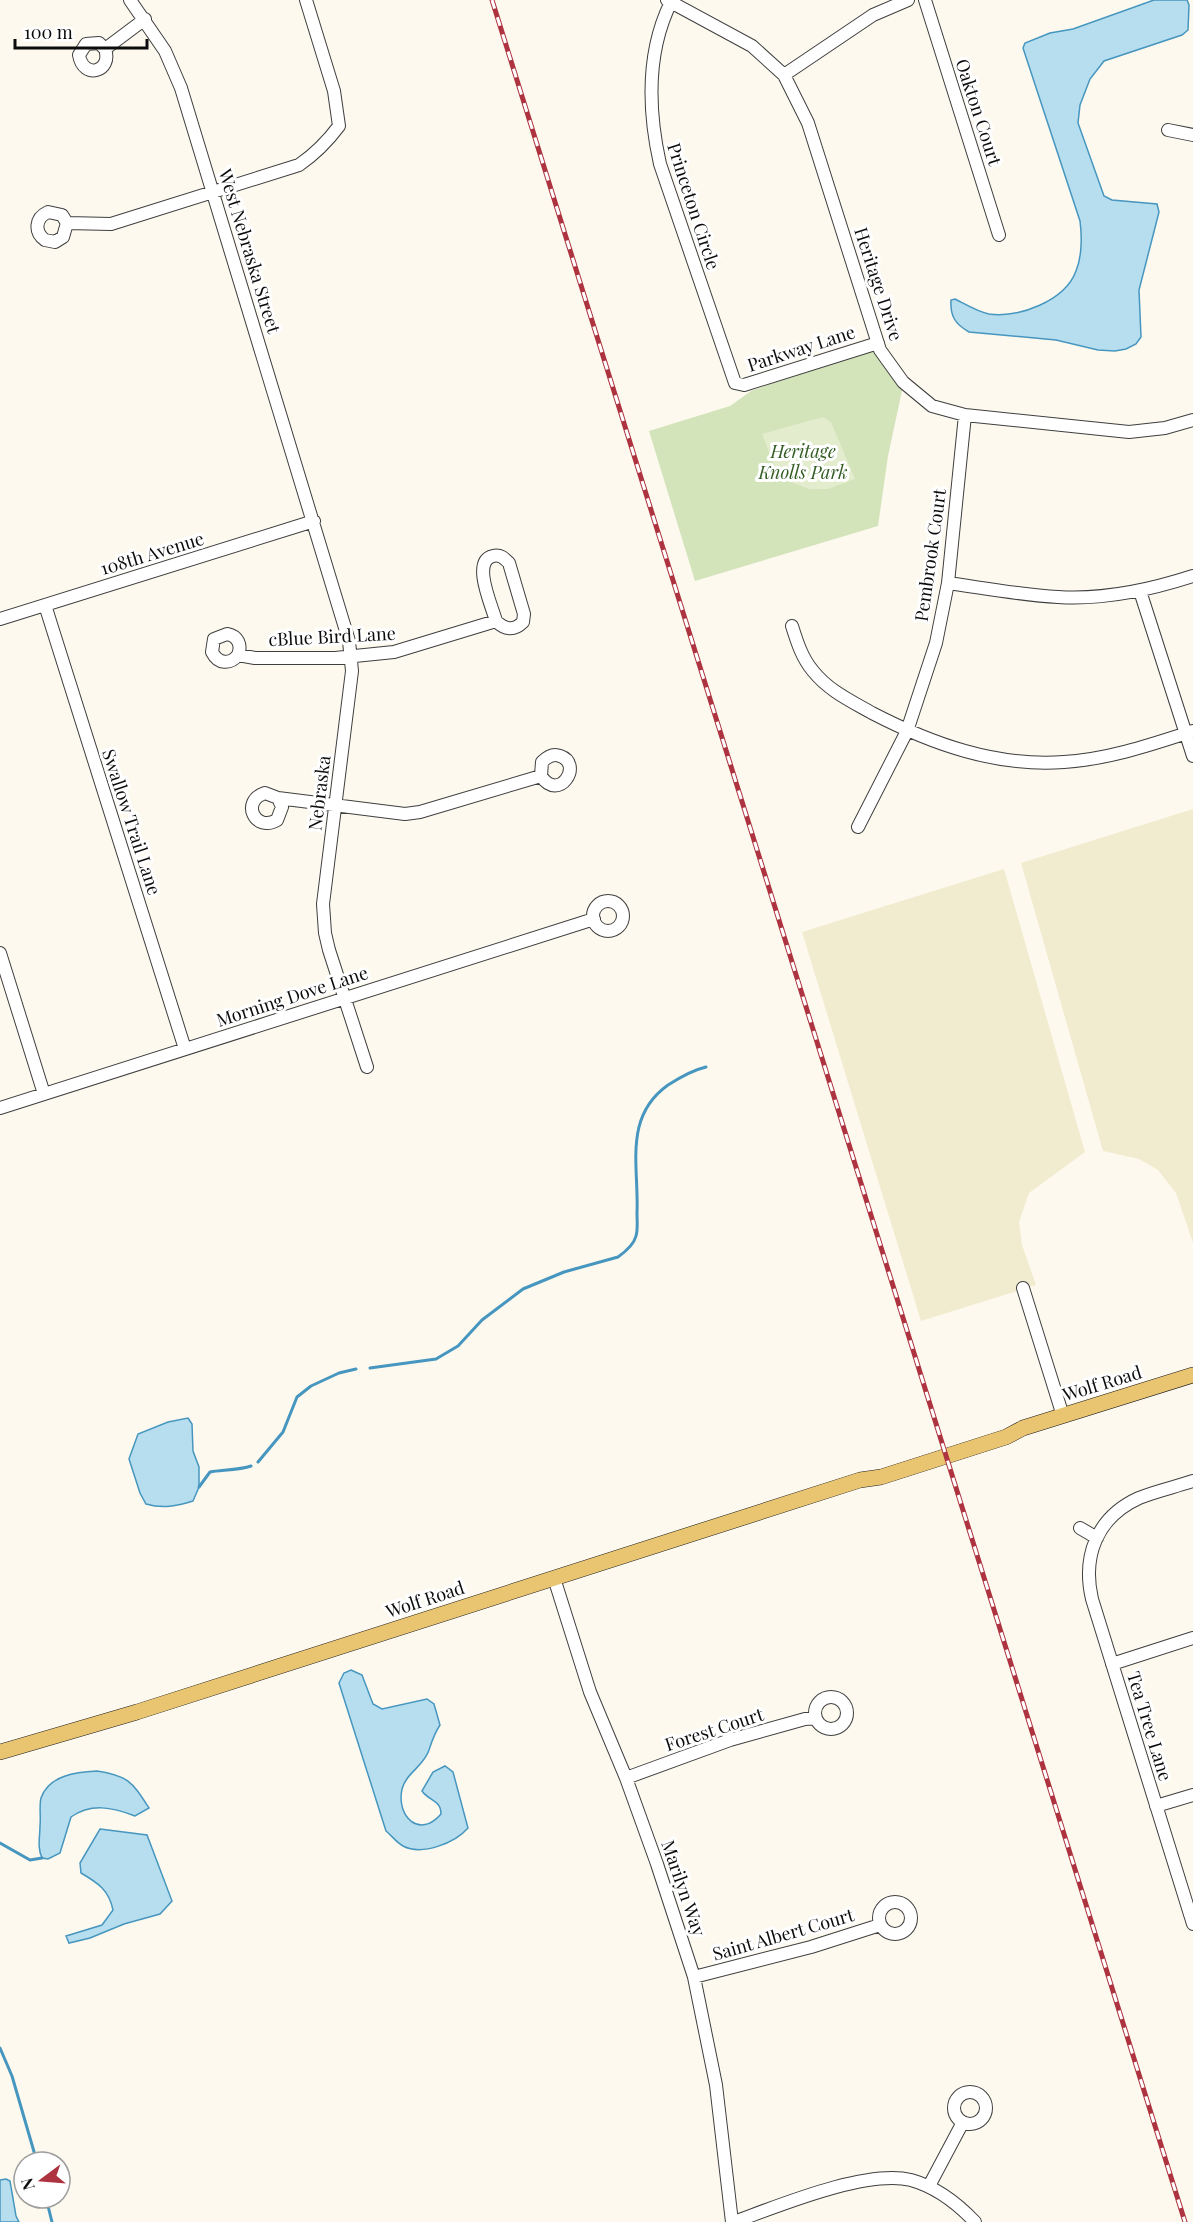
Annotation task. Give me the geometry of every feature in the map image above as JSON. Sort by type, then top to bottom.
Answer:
[{"type":"main road","name":"Wolf Road","points":[[0,1752],[147,1709],[860,1480],[879,1470],[964,1442],[1004,1430],[1023,1428],[1193,1375]]},
{"type":"street","name":"West Nebraska Street","points":[[130,0],[165,51],[181,88],[314,521]]},
{"type":"street","points":[[67,223],[111,224],[299,165],[312,156],[328,141],[339,126],[334,91],[306,0]]},
{"type":"street","points":[[784,75],[873,15],[908,0]]},
{"type":"street","name":"Oakton Court","points":[[925,0],[999,235]]},
{"type":"street","name":"Heritage Drive","points":[[670,1],[752,46],[784,75],[808,123],[880,350],[903,382],[932,406],[965,415],[1129,432],[1165,428],[1193,420]]},
{"type":"street","name":"Princeton Circle","points":[[670,1],[661,28],[650,94],[653,135],[660,164],[735,384]]},
{"type":"street","points":[[105,50],[145,20]]},
{"type":"street","points":[[1168,130],[1193,135]]},
{"type":"street","name":"Parkway Lane","points":[[735,384],[744,385],[878,343]]},
{"type":"street","name":"Pembrook Court","points":[[858,827],[907,731],[936,643],[948,583],[965,415]]},
{"type":"street","name":"108th Avenue","points":[[0,619],[314,521]]},
{"type":"street","name":"Nebraska","points":[[314,521],[349,641],[352,671],[323,904],[325,933],[367,1067]]},
{"type":"street","name":"cBlue Bird Lane","points":[[496,555],[503,557],[509,563],[524,614],[523,622],[518,627],[508,629],[496,621],[482,573],[483,564],[488,558],[496,555]]},
{"type":"street","points":[[948,583],[1059,597],[1140,591],[1193,576]]},
{"type":"street","points":[[1140,591],[1189,733],[1193,756]]},
{"type":"street","name":"Swallow Trail Lane","points":[[45,605],[185,1049]]},
{"type":"street","name":"cBlue Bird Lane","points":[[238,655],[255,658],[351,656],[394,652],[496,621]]},
{"type":"street","points":[[792,626],[798,648],[813,672],[836,694],[907,731],[948,747],[974,754],[1045,763],[1118,754],[1189,733]]},
{"type":"street","points":[[278,798],[390,812],[420,812],[542,776]]},
{"type":"street","name":"Morning Dove Lane","points":[[0,1108],[594,919]]},
{"type":"street","points":[[0,953],[44,1094]]},
{"type":"street","points":[[1023,1288],[1063,1416]]},
{"type":"street","points":[[1080,1528],[1097,1538],[1109,1520],[1128,1504],[1141,1497],[1193,1481]]},
{"type":"street","name":"Tea Tree Lane","points":[[1097,1538],[1089,1557],[1088,1584],[1193,1924]]},
{"type":"street","name":"Marilyn Way","points":[[554,1578],[590,1692],[626,1778],[694,1977],[716,2085],[733,2222]]},
{"type":"street","points":[[1112,1664],[1193,1638]]},
{"type":"street","name":"Forest Court","points":[[626,1778],[730,1740],[815,1718]]},
{"type":"street","points":[[1156,1806],[1193,1795]]},
{"type":"street","name":"Saint Albert Court","points":[[694,1977],[811,1947],[880,1925]]},
{"type":"street","points":[[929,2186],[963,2122]]},
{"type":"street","points":[[733,2222],[813,2194],[857,2182],[891,2178],[908,2179],[929,2186],[962,2207],[975,2222]]},
{"type":"shaded area","points":[[1193,809],[1193,1243],[1176,1193],[1158,1170],[1139,1159],[1103,1151],[1021,863]]},
{"type":"shaded area","points":[[1004,869],[1085,1152],[1029,1193],[1019,1222],[1022,1245],[1036,1285],[921,1321],[802,932]]},
{"type":"green space","name":"Heritage Knolls Park","points":[[876,345],[903,386],[888,456],[878,526],[695,581],[649,431],[730,406],[751,391]]},
{"type":"green space","points":[[823,417],[831,422],[855,479],[828,489],[809,489],[790,482],[774,465],[762,434]]},
{"type":"water","points":[[1154,0],[1187,0],[1189,5],[1188,30],[1182,35],[1104,61],[1090,79],[1080,105],[1078,123],[1104,196],[1112,200],[1157,204],[1159,212],[1139,290],[1141,337],[1136,344],[1115,351],[1098,350],[1056,340],[969,332],[954,319],[951,300],[955,299],[989,314],[1001,315],[1027,310],[1052,299],[1062,291],[1076,271],[1079,259],[1080,221],[1023,48],[1025,43],[1050,33],[1073,29]]},
{"type":"water","points":[[188,1418],[192,1424],[193,1451],[199,1467],[199,1487],[193,1501],[170,1506],[146,1504],[129,1459],[138,1434],[168,1422]]},
{"type":"water","points":[[351,1670],[362,1675],[373,1704],[382,1709],[427,1699],[434,1704],[440,1725],[427,1756],[404,1783],[401,1799],[406,1816],[411,1821],[425,1825],[433,1821],[441,1814],[439,1806],[422,1791],[433,1772],[445,1766],[453,1772],[468,1828],[455,1839],[419,1850],[403,1846],[386,1831],[339,1683],[344,1673]]},
{"type":"water","points":[[97,1771],[116,1775],[129,1782],[149,1808],[135,1816],[118,1810],[102,1808],[79,1813],[71,1817],[60,1853],[48,1859],[42,1858],[39,1846],[40,1804],[45,1790],[50,1784],[64,1776]]},
{"type":"water","points":[[100,1829],[147,1835],[172,1901],[160,1914],[69,1943],[66,1936],[102,1925],[113,1910],[109,1897],[102,1888],[81,1873],[80,1863]]},
{"type":"water","points":[[0,2180],[10,2181],[12,2210],[15,2210],[19,2222],[0,2222]]},
{"type":"waterway","points":[[370,1368],[436,1359],[458,1346],[482,1320],[523,1289],[564,1272],[618,1257],[626,1250],[633,1242],[637,1231],[636,1143],[644,1112],[654,1098],[668,1085],[691,1072],[706,1067]]},
{"type":"waterway","points":[[258,1462],[283,1432],[297,1397],[311,1386],[339,1373],[356,1369]]},
{"type":"waterway","points":[[199,1487],[210,1472],[251,1466]]},
{"type":"waterway","points":[[0,1843],[30,1860],[42,1858]]},
{"type":"waterway","points":[[0,2048],[12,2076],[34,2150]]},
{"type":"waterway","points":[[49,2210],[52,2222]]},
{"type":"railway","points":[[492,0],[1185,2222]]}]
